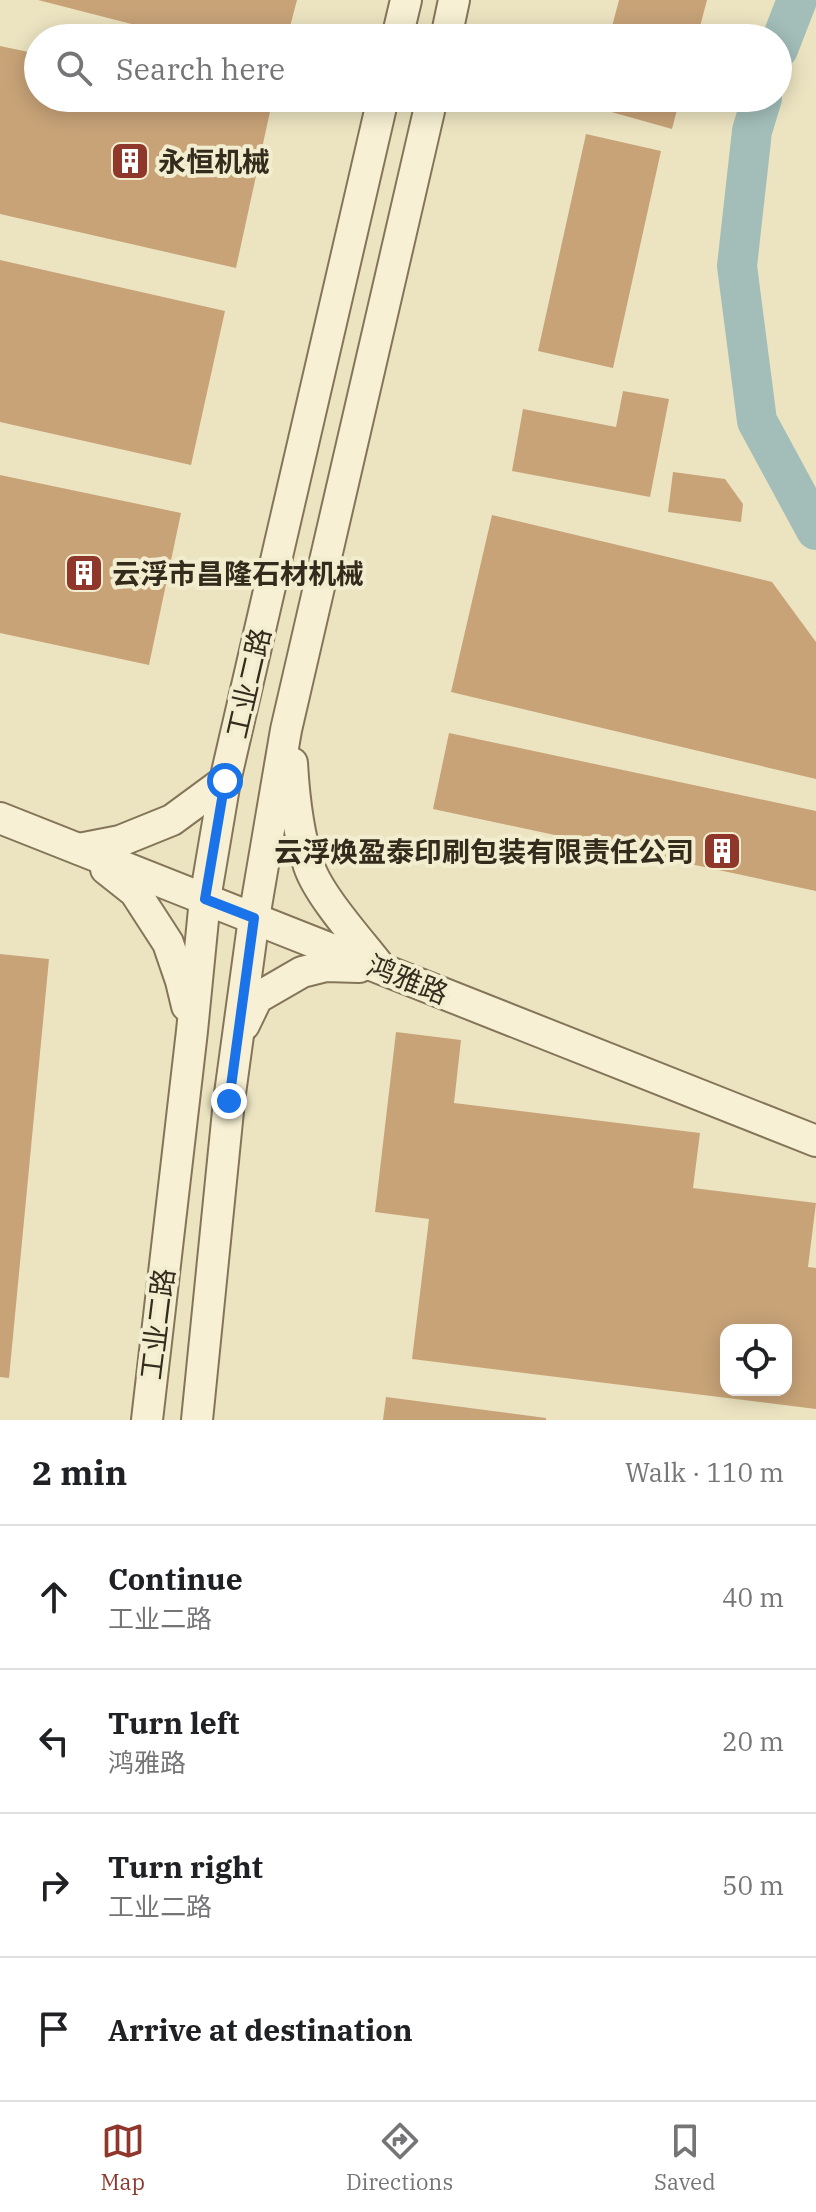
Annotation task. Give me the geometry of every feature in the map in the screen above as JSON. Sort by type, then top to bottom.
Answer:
[{"type":"street","points":[[400,24],[406,0]]},
{"type":"street","points":[[449,24],[454,0]]},
{"type":"street","name":"工业二路","points":[[147,1420],[205,899],[225,781],[380,112]]},
{"type":"street","name":"工业二路","points":[[197,1420],[229,1101],[254,918],[289,718],[429,112]]},
{"type":"street","points":[[289,718],[294,796],[310,869],[327,898],[381,968]]},
{"type":"street","points":[[79,849],[120,841],[172,820],[225,781]]},
{"type":"street","name":"鸿雅路","points":[[0,818],[816,1141]]},
{"type":"street","points":[[79,849],[135,892],[168,943],[181,981],[192,1031]]},
{"type":"street","points":[[239,1035],[257,998],[302,972],[326,966],[381,968]]},
{"type":"building","points":[[38,0],[297,0],[291,24],[131,24]]},
{"type":"building","points":[[619,0],[707,0],[701,24],[613,24]]},
{"type":"building","name":"永恒机械","points":[[0,46],[24,51],[24,112],[270,112],[236,268],[0,214]]},
{"type":"building","points":[[611,112],[676,112],[672,129]]},
{"type":"building","points":[[586,134],[661,151],[613,368],[538,351]]},
{"type":"building","points":[[0,260],[225,311],[191,465],[0,422]]},
{"type":"building","points":[[623,391],[669,399],[650,497],[512,471],[523,409],[616,427]]},
{"type":"building","points":[[673,472],[725,479],[743,504],[741,522],[668,512]]},
{"type":"building","name":"云浮市昌隆石材机械","points":[[0,475],[181,513],[149,665],[0,633]]},
{"type":"building","points":[[492,515],[772,582],[816,642],[816,779],[451,692]]},
{"type":"building","name":"云浮焕盈泰印刷包装有限责任公司","points":[[449,733],[816,811],[816,891],[433,809]]},
{"type":"building","points":[[0,954],[49,959],[9,1378],[0,1377]]},
{"type":"building","points":[[396,1032],[461,1040],[454,1103],[700,1133],[693,1188],[816,1203],[808,1267],[816,1268],[816,1409],[412,1359],[429,1219],[375,1212]]},
{"type":"building","points":[[386,1397],[546,1418],[546,1420],[383,1420]]},
{"type":"waterway","points":[[788,24],[797,0]]},
{"type":"waterway","points":[[758,112],[752,131],[737,266],[757,421],[816,530]]},
{"type":"place","name":"永恒机械","points":[[130,161]]},
{"type":"place","name":"云浮市昌隆石材机械","points":[[84,573]]},
{"type":"place","name":"云浮焕盈泰印刷包装有限责任公司","points":[[722,851]]},
{"type":"route","points":[[225,781],[205,899],[254,918],[229,1101]]}]
